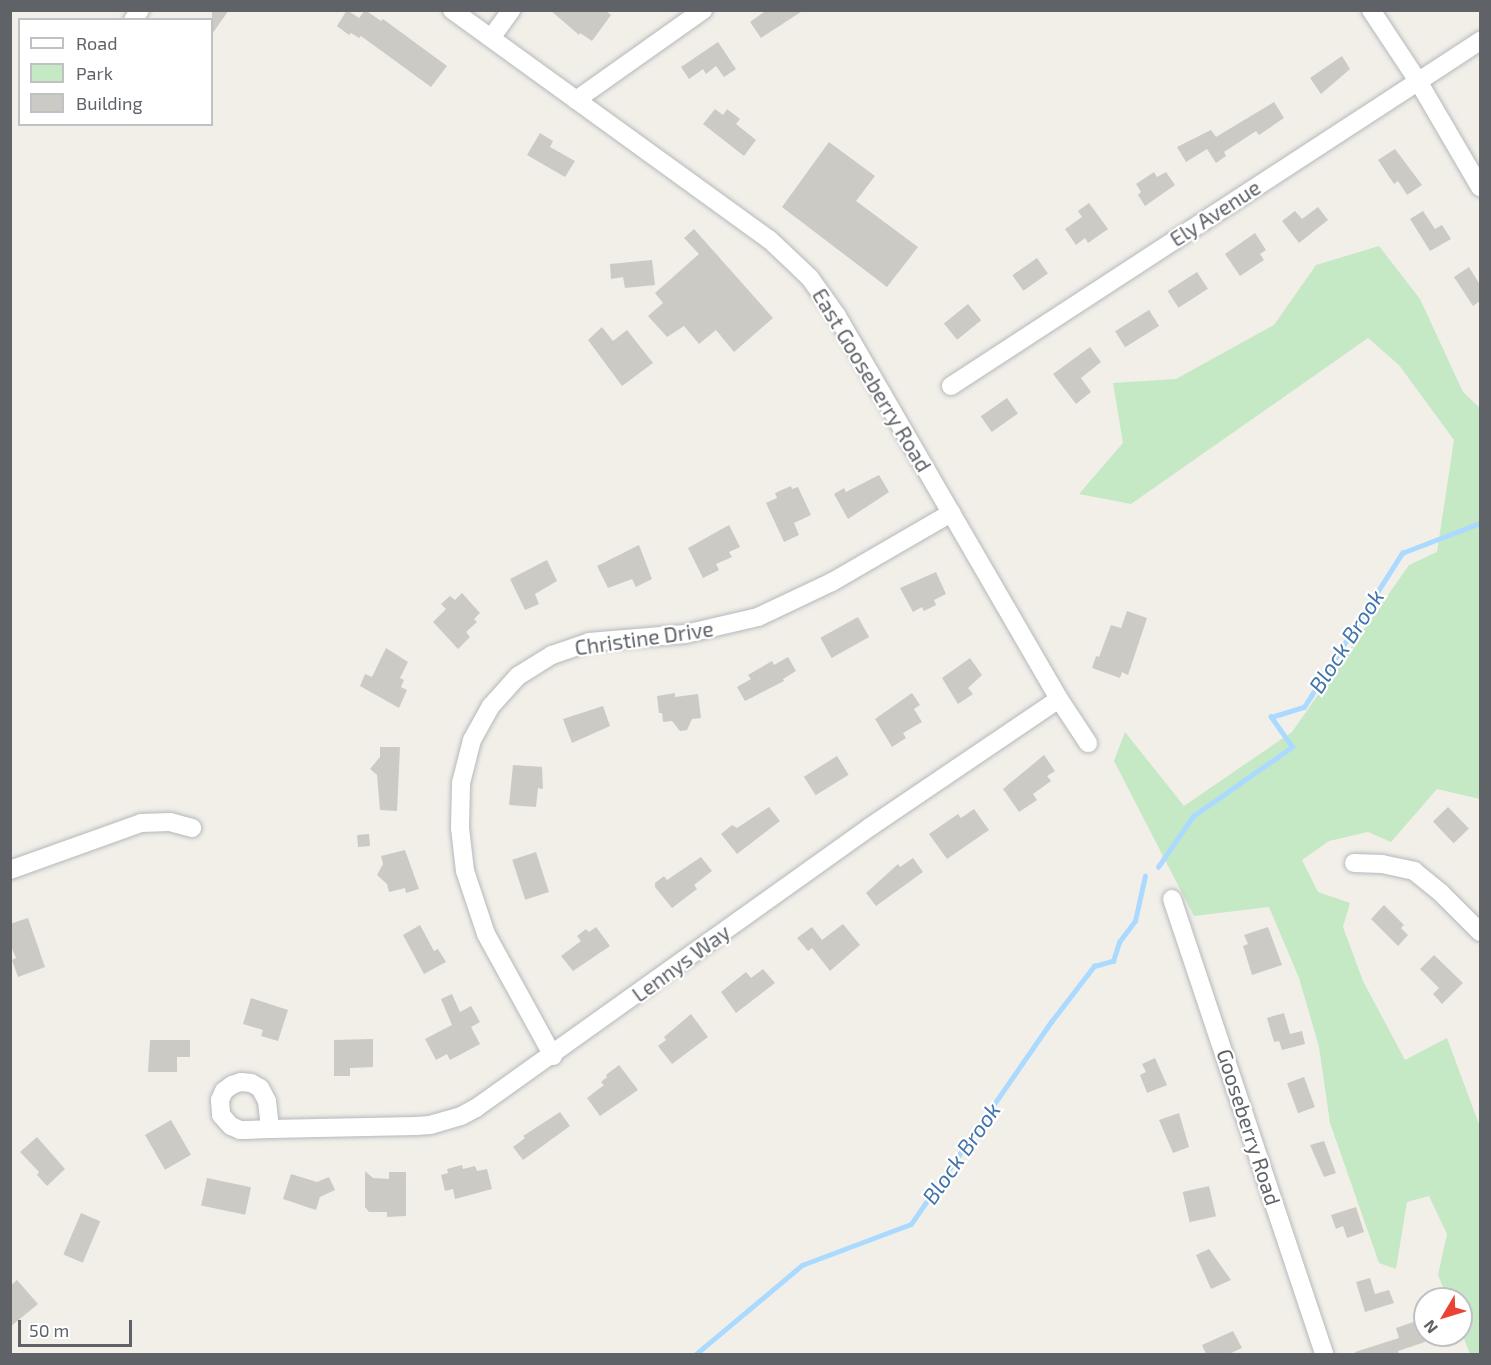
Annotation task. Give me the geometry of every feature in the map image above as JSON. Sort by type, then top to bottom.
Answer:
[{"type":"street","name":"East Gooseberry Road","points":[[452,10],[770,240],[801,268],[837,316],[1059,699],[1088,743]]},
{"type":"street","points":[[491,38],[511,10]]},
{"type":"street","points":[[576,100],[703,10]]},
{"type":"street","points":[[1371,10],[1418,81],[1480,187]]},
{"type":"street","name":"Ely Avenue","points":[[951,386],[1480,41]]},
{"type":"street","name":"Christine Drive","points":[[553,1056],[486,934],[465,871],[460,828],[460,783],[472,740],[491,706],[518,676],[552,655],[589,642],[685,634],[758,617],[832,582],[951,513]]},
{"type":"street","name":"Lennys Way","points":[[270,1129],[416,1126],[445,1122],[476,1108],[553,1056],[879,821],[1059,699]]},
{"type":"street","points":[[10,870],[141,823],[170,822],[192,828]]},
{"type":"street","points":[[1354,863],[1382,864],[1414,871],[1441,893],[1480,932]]},
{"type":"street","name":"Gooseberry Road","points":[[1172,899],[1324,1354]]},
{"type":"green space","points":[[1379,246],[1420,299],[1463,392],[1480,408],[1480,799],[1437,789],[1391,842],[1368,832],[1329,841],[1302,860],[1318,892],[1350,903],[1343,927],[1363,981],[1405,1060],[1447,1038],[1480,1127],[1480,1354],[1470,1354],[1467,1347],[1473,1347],[1473,1287],[1443,1287],[1438,1275],[1447,1234],[1429,1196],[1407,1202],[1396,1269],[1379,1263],[1330,1123],[1319,1047],[1299,978],[1269,907],[1194,916],[1114,761],[1125,732],[1184,806],[1292,732],[1409,565],[1437,552],[1454,440],[1399,365],[1368,338],[1131,504],[1079,494],[1123,443],[1113,383],[1176,379],[1274,325],[1316,265]]},
{"type":"building","points":[[212,10],[229,10],[213,33]]},
{"type":"building","points":[[347,10],[359,18],[365,10],[381,21],[383,19],[447,66],[431,87],[361,36],[359,38],[351,33],[349,35],[337,26]]},
{"type":"building","points":[[550,10],[605,10],[611,15],[592,41],[580,33],[579,35]]},
{"type":"building","points":[[767,10],[804,10],[761,38],[750,22]]},
{"type":"building","points":[[718,42],[736,69],[724,77],[716,66],[706,74],[703,69],[689,79],[681,67]]},
{"type":"building","points":[[1342,56],[1350,69],[1321,94],[1310,78]]},
{"type":"building","points":[[1274,102],[1284,118],[1259,135],[1256,131],[1224,152],[1226,156],[1216,163],[1207,149],[1186,162],[1177,147],[1211,130],[1216,137]]},
{"type":"building","points":[[715,109],[723,115],[727,109],[740,119],[736,124],[756,140],[744,156],[703,124]]},
{"type":"building","points":[[540,133],[553,141],[550,147],[575,161],[565,177],[527,155]]},
{"type":"building","points":[[829,142],[875,176],[856,201],[918,247],[887,287],[782,207]]},
{"type":"building","points":[[1395,149],[1422,185],[1407,195],[1398,181],[1394,184],[1378,160]]},
{"type":"building","points":[[1154,172],[1157,177],[1166,172],[1175,185],[1145,206],[1138,195],[1141,192],[1136,184]]},
{"type":"building","points":[[1089,203],[1108,229],[1088,243],[1085,238],[1076,245],[1065,229],[1082,217],[1078,211]]},
{"type":"building","points":[[1318,207],[1328,220],[1299,243],[1282,221],[1295,211],[1302,219]]},
{"type":"building","points":[[1423,211],[1435,229],[1442,225],[1451,239],[1430,251],[1410,219]]},
{"type":"building","points":[[694,229],[773,318],[734,352],[716,330],[699,344],[684,326],[667,337],[648,316],[663,303],[655,293],[699,254],[684,238]]},
{"type":"building","points":[[1255,233],[1266,250],[1260,254],[1264,260],[1240,276],[1225,254]]},
{"type":"building","points":[[1037,258],[1048,274],[1023,291],[1012,275]]},
{"type":"building","points":[[652,260],[655,285],[625,288],[623,277],[611,279],[610,264]]},
{"type":"building","points":[[1469,267],[1480,285],[1480,301],[1473,306],[1454,277]]},
{"type":"building","points":[[1197,272],[1208,289],[1179,308],[1168,291]]},
{"type":"building","points":[[968,304],[981,320],[957,340],[944,324]]},
{"type":"building","points":[[1149,310],[1159,326],[1125,347],[1115,331]]},
{"type":"building","points":[[602,327],[613,341],[627,330],[653,363],[622,386],[588,340]]},
{"type":"building","points":[[1090,347],[1101,362],[1081,378],[1091,392],[1076,404],[1053,374]]},
{"type":"building","points":[[1007,398],[1018,414],[992,432],[981,416]]},
{"type":"building","points":[[879,475],[889,492],[848,519],[834,494],[844,488],[846,492]]},
{"type":"building","points":[[791,486],[792,489],[798,487],[811,515],[794,523],[799,535],[784,542],[766,503],[777,498],[775,493]]},
{"type":"building","points":[[729,525],[740,547],[729,552],[732,557],[716,564],[719,570],[703,578],[688,548]]},
{"type":"building","points":[[639,545],[652,579],[636,587],[632,579],[608,588],[597,566]]},
{"type":"building","points":[[547,560],[557,581],[535,594],[539,604],[525,610],[510,579]]},
{"type":"building","points":[[936,572],[946,594],[934,600],[936,605],[924,611],[922,607],[913,612],[900,588]]},
{"type":"building","points":[[462,593],[480,613],[474,619],[477,622],[466,632],[470,637],[458,649],[433,622],[446,609],[441,604],[450,596],[455,600]]},
{"type":"building","points":[[1127,611],[1147,618],[1128,675],[1122,672],[1120,678],[1092,668],[1096,656],[1099,657],[1111,625],[1121,628]]},
{"type":"building","points":[[858,617],[869,637],[832,658],[820,638]]},
{"type":"building","points":[[386,648],[408,662],[400,678],[404,680],[401,687],[407,690],[399,708],[360,686],[365,674],[372,677]]},
{"type":"building","points":[[788,657],[796,671],[783,679],[784,681],[745,701],[737,687],[751,679],[748,675],[772,661],[774,665]]},
{"type":"building","points":[[970,658],[982,675],[968,688],[973,694],[958,704],[942,678]]},
{"type":"building","points":[[675,693],[675,697],[698,694],[701,718],[692,719],[687,730],[680,731],[672,721],[663,722],[662,713],[659,713],[657,696]]},
{"type":"building","points":[[912,693],[920,705],[914,709],[922,722],[903,733],[906,738],[892,747],[875,719]]},
{"type":"building","points":[[603,706],[610,726],[572,743],[563,719]]},
{"type":"building","points":[[380,747],[400,747],[397,811],[380,810],[377,775],[370,769],[380,757]]},
{"type":"building","points":[[1044,755],[1055,771],[1047,776],[1051,781],[1033,794],[1037,800],[1019,812],[1003,789]]},
{"type":"building","points":[[837,756],[849,775],[816,795],[804,777]]},
{"type":"building","points":[[513,765],[542,767],[543,789],[538,788],[536,807],[509,805]]},
{"type":"building","points":[[769,807],[780,821],[737,854],[721,834],[732,825],[737,828]]},
{"type":"building","points":[[1448,807],[1469,829],[1454,843],[1433,822]]},
{"type":"building","points":[[974,809],[989,830],[947,859],[929,834],[958,814],[961,818]]},
{"type":"building","points":[[369,834],[370,846],[358,847],[357,835]]},
{"type":"building","points":[[405,850],[419,889],[406,893],[405,888],[389,892],[387,884],[377,875],[383,864],[381,856]]},
{"type":"building","points":[[536,852],[549,892],[525,900],[512,860]]},
{"type":"building","points":[[701,857],[712,871],[694,885],[697,889],[672,908],[655,887],[655,883],[664,876],[667,880]]},
{"type":"building","points":[[913,858],[923,872],[876,906],[866,893],[898,864],[900,867]]},
{"type":"building","points":[[1384,905],[1404,925],[1401,928],[1408,935],[1398,946],[1371,919]]},
{"type":"building","points":[[28,918],[45,967],[18,977],[12,960],[16,958],[10,944],[10,924]]},
{"type":"building","points":[[843,924],[860,945],[830,971],[812,948],[808,951],[797,938],[812,927],[822,940]]},
{"type":"building","points":[[420,925],[434,951],[438,949],[446,962],[424,974],[403,935]]},
{"type":"building","points":[[596,927],[610,946],[573,971],[561,956],[581,941],[577,936],[586,929],[589,932]]},
{"type":"building","points":[[1268,927],[1282,965],[1252,975],[1243,946],[1248,944],[1244,935]]},
{"type":"building","points":[[1434,955],[1463,983],[1442,1004],[1433,994],[1439,988],[1420,969]]},
{"type":"building","points":[[763,969],[775,983],[736,1013],[721,992],[746,972],[751,978]]},
{"type":"building","points":[[452,994],[460,1012],[471,1006],[480,1022],[471,1027],[480,1044],[450,1060],[447,1054],[436,1060],[425,1039],[452,1025],[441,999]]},
{"type":"building","points":[[251,998],[288,1010],[278,1041],[261,1036],[263,1030],[243,1024]]},
{"type":"building","points":[[1284,1013],[1290,1034],[1302,1031],[1305,1044],[1282,1050],[1279,1041],[1274,1042],[1267,1018]]},
{"type":"building","points":[[691,1014],[708,1037],[672,1064],[658,1046],[666,1040],[664,1037]]},
{"type":"building","points":[[373,1039],[373,1067],[350,1068],[350,1076],[334,1076],[334,1040]]},
{"type":"building","points":[[150,1040],[190,1040],[190,1057],[177,1057],[177,1072],[148,1072]]},
{"type":"building","points":[[1155,1058],[1167,1085],[1147,1093],[1140,1075],[1146,1072],[1142,1064]]},
{"type":"building","points":[[619,1065],[638,1090],[600,1116],[587,1098],[604,1085],[601,1082],[607,1077],[606,1075]]},
{"type":"building","points":[[1304,1077],[1315,1107],[1298,1113],[1287,1083]]},
{"type":"building","points":[[560,1112],[570,1126],[523,1160],[513,1147],[525,1138],[523,1136]]},
{"type":"building","points":[[1179,1113],[1189,1147],[1173,1153],[1159,1120]]},
{"type":"building","points":[[171,1120],[191,1155],[165,1170],[145,1135]]},
{"type":"building","points":[[37,1137],[65,1169],[47,1186],[37,1175],[39,1172],[20,1152]]},
{"type":"building","points":[[1324,1141],[1336,1173],[1324,1177],[1310,1145]]},
{"type":"building","points":[[462,1165],[463,1169],[475,1166],[477,1171],[487,1169],[492,1189],[455,1199],[453,1189],[445,1191],[441,1175],[448,1173],[447,1169]]},
{"type":"building","points":[[365,1171],[373,1178],[389,1179],[389,1172],[406,1172],[406,1216],[387,1217],[387,1212],[369,1212],[365,1207]]},
{"type":"building","points":[[291,1174],[317,1182],[329,1177],[335,1190],[320,1197],[316,1210],[283,1199]]},
{"type":"building","points":[[207,1178],[251,1187],[245,1215],[201,1205]]},
{"type":"building","points":[[1209,1186],[1216,1216],[1190,1222],[1183,1192]]},
{"type":"building","points":[[1356,1207],[1364,1232],[1347,1238],[1343,1226],[1336,1229],[1331,1215]]},
{"type":"building","points":[[81,1213],[100,1221],[83,1263],[63,1254]]},
{"type":"building","points":[[1209,1249],[1231,1280],[1211,1289],[1196,1255]]},
{"type":"building","points":[[1370,1278],[1375,1294],[1389,1290],[1394,1303],[1365,1312],[1356,1282]]},
{"type":"building","points":[[17,1280],[38,1304],[10,1327],[10,1286]]},
{"type":"building","points":[[1413,1322],[1413,1346],[1398,1351],[1399,1354],[1356,1354],[1355,1352],[1399,1338],[1396,1328]]},
{"type":"building","points":[[1233,1331],[1242,1348],[1229,1354],[1206,1354],[1202,1345]]},
{"type":"waterway","name":"Block Brook","points":[[1158,867],[1193,816],[1292,747],[1271,717],[1304,707],[1402,553],[1480,523]]},
{"type":"waterway","name":"Block Brook","points":[[696,1354],[802,1265],[911,1224],[1051,1022],[1094,966],[1113,961],[1119,942],[1135,921],[1145,876]]}]
